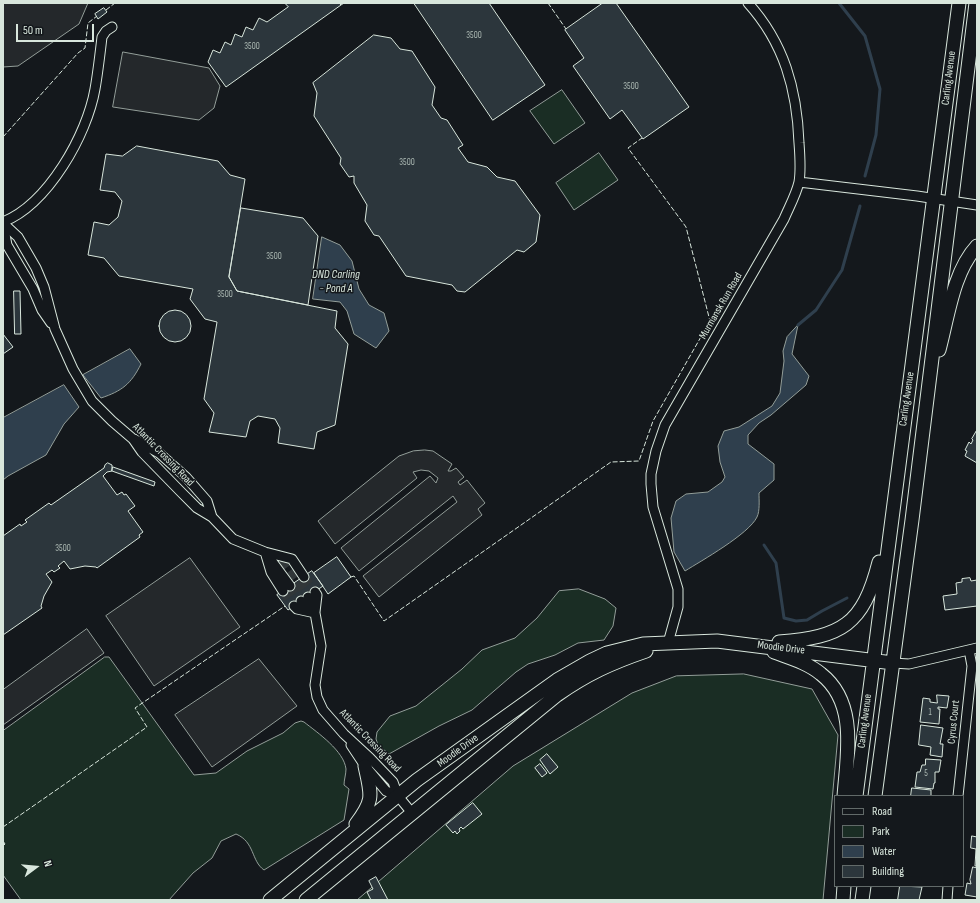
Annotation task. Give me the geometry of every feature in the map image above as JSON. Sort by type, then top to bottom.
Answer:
[{"type":"main road","name":"Carling Avenue","points":[[856,795],[959,3]]},
{"type":"main road","name":"Carling Avenue","points":[[875,795],[952,202],[976,3]]},
{"type":"main road","points":[[924,410],[958,277],[963,264],[977,246]]},
{"type":"main road","points":[[753,644],[819,637],[832,633],[852,619],[866,601],[873,582],[893,504]]},
{"type":"main road","name":"Moodie Drive","points":[[270,900],[398,796],[510,713],[570,672],[590,661],[613,652],[643,644],[717,641],[753,644],[893,663]]},
{"type":"main road","name":"Moodie Drive","points":[[306,900],[546,704],[569,687],[605,666],[668,643]]},
{"type":"main road","points":[[753,644],[809,666],[829,681],[836,691],[846,714],[849,735],[844,795]]},
{"type":"main road","points":[[342,841],[366,811],[369,804],[371,797],[365,766]]},
{"type":"main road","points":[[838,900],[839,887]]},
{"type":"main road","points":[[843,900],[844,887]]},
{"type":"main road","points":[[862,900],[864,887]]},
{"type":"street","name":"Murmansk Run Road","points":[[668,643],[674,626],[678,607],[678,589],[653,507],[651,474],[656,451],[662,431],[772,242],[789,209],[799,182],[800,164],[798,115],[791,81],[780,51],[759,16],[748,3]]},
{"type":"street","points":[[3,223],[15,217],[37,198],[54,179],[71,153],[84,123],[95,90],[102,37],[106,31],[112,27]]},
{"type":"street","points":[[799,182],[918,196],[977,205]]},
{"type":"street","name":"Atlantic Crossing Road","points":[[3,223],[7,245],[29,283],[42,310],[55,329]]},
{"type":"street","name":"Atlantic Crossing Road","points":[[3,223],[18,237],[36,268],[44,287],[55,329],[73,369],[92,401],[112,422],[133,439],[142,452],[197,508],[212,517],[232,540],[265,552],[292,559],[304,577]]},
{"type":"street","points":[[133,439],[159,453],[186,477],[207,501],[212,517]]},
{"type":"street","points":[[265,552],[287,588]]},
{"type":"street","name":"Atlantic Crossing Road","points":[[315,613],[304,599],[317,595],[315,613],[321,646],[316,685],[317,697],[323,710],[344,734],[393,782],[398,796]]},
{"type":"street","points":[[893,663],[909,664],[973,649]]},
{"type":"street","name":"Cyrus Court","points":[[958,795],[973,649]]},
{"type":"street","name":"Atlantic Crossing Road","points":[[344,734],[365,766],[386,791],[398,796]]},
{"type":"street","points":[[398,796],[412,813]]},
{"type":"street","points":[[947,900],[948,887]]},
{"type":"green space","points":[[562,90],[585,123],[554,144],[530,111]]},
{"type":"green space","points":[[599,153],[618,180],[574,210],[556,183]]},
{"type":"green space","points":[[579,589],[605,599],[616,608],[613,626],[604,640],[578,643],[555,655],[528,664],[516,672],[472,710],[439,726],[389,754],[378,745],[376,739],[377,732],[390,716],[416,706],[462,669],[482,650],[515,638],[537,618],[559,591]]},
{"type":"green space","points":[[105,657],[109,657],[194,775],[216,773],[247,751],[283,733],[295,723],[301,721],[304,722],[336,749],[344,762],[346,769],[344,785],[349,789],[344,820],[264,870],[257,862],[247,842],[236,834],[221,841],[212,858],[193,873],[169,900],[21,900],[3,875],[3,731]]},
{"type":"green space","points":[[744,674],[812,689],[838,735],[823,900],[357,900],[513,766],[632,693],[676,676]]},
{"type":"shaded area","points":[[3,3],[88,3],[79,24],[18,66],[3,67]]},
{"type":"shaded area","points":[[123,52],[209,68],[220,86],[214,108],[199,120],[113,107]]},
{"type":"shaded area","points":[[413,451],[433,451],[452,464],[448,471],[456,468],[464,477],[458,482],[460,485],[467,480],[485,503],[478,509],[482,515],[379,597],[363,576],[457,502],[453,496],[359,571],[341,548],[430,476],[436,483],[438,478],[429,471],[421,470],[413,472],[417,478],[335,544],[318,521],[399,456]]},
{"type":"shaded area","points":[[190,558],[240,627],[154,686],[106,616]]},
{"type":"shaded area","points":[[87,629],[104,653],[3,725],[3,690]]},
{"type":"shaded area","points":[[259,659],[297,706],[212,767],[175,715]]},
{"type":"water","name":"DND Carling - Pond A","points":[[322,237],[340,245],[352,261],[359,289],[369,305],[384,313],[389,331],[376,348],[354,334],[347,311],[340,302],[313,299]]},
{"type":"water","points":[[798,325],[792,354],[809,376],[806,385],[771,415],[759,423],[748,435],[748,444],[774,464],[774,480],[759,493],[759,512],[752,524],[724,547],[685,571],[674,552],[671,518],[676,501],[686,494],[708,492],[722,482],[725,477],[720,462],[718,446],[724,431],[739,427],[772,406],[780,393],[784,361],[783,351],[787,337]]},
{"type":"water","points":[[130,349],[141,364],[137,371],[125,386],[115,393],[101,398],[83,375]]},
{"type":"water","points":[[64,385],[79,407],[64,424],[46,455],[3,480],[3,418]]},
{"type":"building","points":[[285,3],[339,3],[341,5],[226,87],[208,62],[213,50],[220,53],[225,42],[231,45],[235,34],[242,37],[246,27],[253,30],[259,18],[267,22],[288,7]]},
{"type":"building","points":[[414,3],[489,3],[545,85],[493,120]]},
{"type":"building","points":[[603,3],[616,3],[689,107],[643,139],[622,110],[610,119],[573,66],[584,58],[565,30]]},
{"type":"building","points":[[104,8],[107,12],[98,19],[95,14]]},
{"type":"building","points":[[374,35],[391,38],[400,49],[412,51],[435,87],[432,105],[441,118],[447,120],[463,145],[458,148],[468,162],[487,167],[497,177],[515,181],[540,215],[536,242],[524,252],[517,250],[465,292],[457,291],[452,285],[406,276],[379,236],[374,235],[365,221],[367,205],[354,183],[354,176],[349,177],[340,164],[341,158],[314,116],[317,93],[313,83]]},
{"type":"building","points":[[137,146],[218,161],[230,175],[245,179],[229,277],[237,291],[337,311],[335,328],[348,344],[335,425],[317,432],[314,449],[278,443],[280,428],[275,419],[258,416],[250,421],[246,437],[209,432],[214,413],[204,399],[217,322],[205,319],[190,299],[193,289],[119,276],[104,258],[88,255],[94,222],[109,225],[118,217],[122,201],[115,192],[100,190],[106,154],[122,156]]},
{"type":"building","points":[[241,208],[303,218],[318,236],[308,305],[237,291],[229,277]]},
{"type":"building","points":[[14,291],[20,291],[21,334],[15,334]]},
{"type":"building","points":[[172,310],[178,310],[188,317],[191,326],[190,332],[184,339],[178,342],[172,342],[162,335],[159,329],[159,323],[166,313]]},
{"type":"building","points":[[3,334],[13,347],[3,354]]},
{"type":"building","points":[[977,430],[977,463],[965,456],[967,451],[965,450],[969,442],[971,444]]},
{"type":"building","points":[[108,463],[112,465],[112,471],[107,472],[103,476],[117,495],[122,492],[124,495],[126,494],[135,506],[128,511],[143,532],[139,535],[140,537],[97,568],[85,566],[70,569],[64,561],[58,566],[60,568],[54,572],[52,570],[46,574],[52,582],[44,596],[41,606],[42,608],[3,635],[3,536],[20,524],[21,526],[27,522],[25,520],[49,503],[51,505],[104,468]]},
{"type":"building","points":[[113,467],[155,482],[154,486],[112,471]]},
{"type":"building","points":[[337,557],[351,577],[328,594],[314,573]]},
{"type":"building","points":[[312,571],[323,586],[288,610],[277,595]]},
{"type":"building","points":[[970,578],[971,581],[977,580],[977,606],[945,610],[943,596],[957,594],[956,583],[962,582],[962,579]]},
{"type":"building","points":[[937,695],[949,696],[947,708],[938,707],[938,709],[940,709],[939,724],[920,722],[923,698],[930,699],[930,702],[937,703]]},
{"type":"building","points":[[921,725],[943,728],[940,744],[943,744],[942,757],[930,755],[931,747],[919,745]]},
{"type":"building","points":[[547,754],[558,767],[550,774],[540,760]]},
{"type":"building","points":[[926,759],[941,760],[939,772],[935,772],[935,783],[933,789],[915,787],[917,772],[920,772],[922,765],[925,765]]},
{"type":"building","points":[[540,764],[547,773],[542,777],[535,768]]},
{"type":"building","points":[[912,788],[931,790],[931,795],[911,795]]},
{"type":"building","points":[[473,803],[482,814],[463,829],[461,827],[457,834],[455,831],[453,833],[446,825]]},
{"type":"building","points":[[972,836],[977,837],[977,866],[975,866],[976,849],[971,848]]},
{"type":"building","points":[[973,867],[977,868],[977,897],[965,895],[967,883],[971,884],[970,880]]},
{"type":"building","points":[[376,877],[388,900],[371,900],[367,892],[373,889],[369,881]]},
{"type":"building","points":[[900,887],[922,887],[919,900],[898,900]]},
{"type":"waterway","points":[[839,3],[865,36],[880,89],[876,135],[865,176]]},
{"type":"waterway","points":[[798,325],[816,310],[842,270],[860,206]]},
{"type":"waterway","points":[[764,545],[776,563],[784,618],[796,621],[807,620],[847,598]]},
{"type":"tunnel","points":[[269,554],[284,564],[308,597]]},
{"type":"tunnel","points":[[304,577],[315,592]]},
{"type":"tunnel","points":[[290,586],[301,601]]},
{"type":"tunnel","points":[[283,591],[294,606]]},
{"type":"fence","points":[[106,10],[115,3]]},
{"type":"fence","points":[[548,3],[566,29]]},
{"type":"fence","points":[[3,137],[78,53],[85,48],[88,23],[97,16]]},
{"type":"fence","points":[[351,577],[354,576],[384,621],[611,462],[639,461],[653,421],[710,321],[686,227],[628,148],[642,138]]},
{"type":"fence","points":[[3,827],[147,727],[135,708],[285,606]]},
{"type":"fence","points":[[3,841],[5,844],[3,846]]}]
